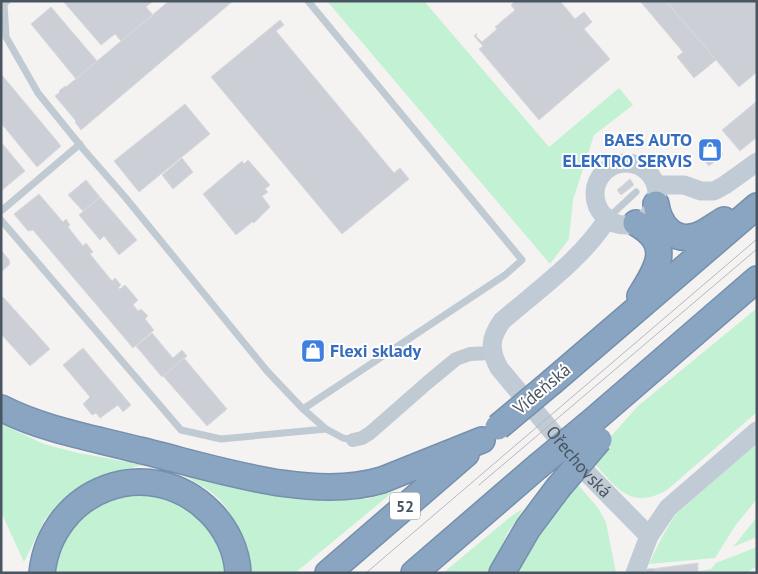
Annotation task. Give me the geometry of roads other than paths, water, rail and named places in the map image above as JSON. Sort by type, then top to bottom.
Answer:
[{"type":"highway","points":[[649,193],[660,219],[669,232],[683,237],[704,233],[757,197]]},
{"type":"highway","name":"Vídeňská","points":[[328,573],[757,206]]},
{"type":"highway","points":[[628,315],[657,268],[659,255],[655,239],[645,228],[636,223]]},
{"type":"highway","points":[[502,573],[528,528],[558,488],[594,432],[669,356],[757,279]]},
{"type":"highway","points":[[1,408],[47,427],[256,478],[332,488],[366,485],[382,480],[490,433]]},
{"type":"highway","points":[[414,573],[537,467],[594,432]]},
{"type":"highway","points":[[42,573],[48,546],[53,534],[72,510],[95,493],[114,485],[135,481],[156,483],[178,490],[206,508],[222,525],[228,536],[236,556],[238,573]]},
{"type":"street","points":[[649,193],[684,184],[701,191],[714,191],[757,162]]},
{"type":"street","points":[[622,163],[634,164],[650,173],[649,193],[648,215],[636,223],[623,224],[608,218],[598,206],[596,192],[601,177],[609,168],[622,163]]},
{"type":"street","points":[[353,440],[362,438],[370,433],[456,359],[470,354],[492,352],[492,341],[502,321],[580,254],[596,237],[608,218]]},
{"type":"street","name":"Ořechovská","points":[[492,352],[499,368],[586,472],[649,536]]},
{"type":"street","points":[[645,572],[649,536],[668,508],[757,431]]},
{"type":"lane","points":[[7,1],[4,4],[6,37],[38,92],[267,371],[303,409],[326,429],[343,438],[353,440]]},
{"type":"lane","points":[[303,409],[505,275],[522,260],[308,1]]},
{"type":"lane","points":[[1,211],[80,144]]},
{"type":"lane","points":[[608,218],[649,193]]},
{"type":"lane","points":[[1,220],[181,430],[221,439],[326,429]]},
{"type":"tram line","points":[[366,573],[757,239]]},
{"type":"tram line","points":[[479,485],[757,249]]},
{"type":"place","name":"BAES AUTO ELEKTRO SERVIS","points":[[710,150]]},
{"type":"place","name":"Flexi sklady","points":[[313,351]]}]
